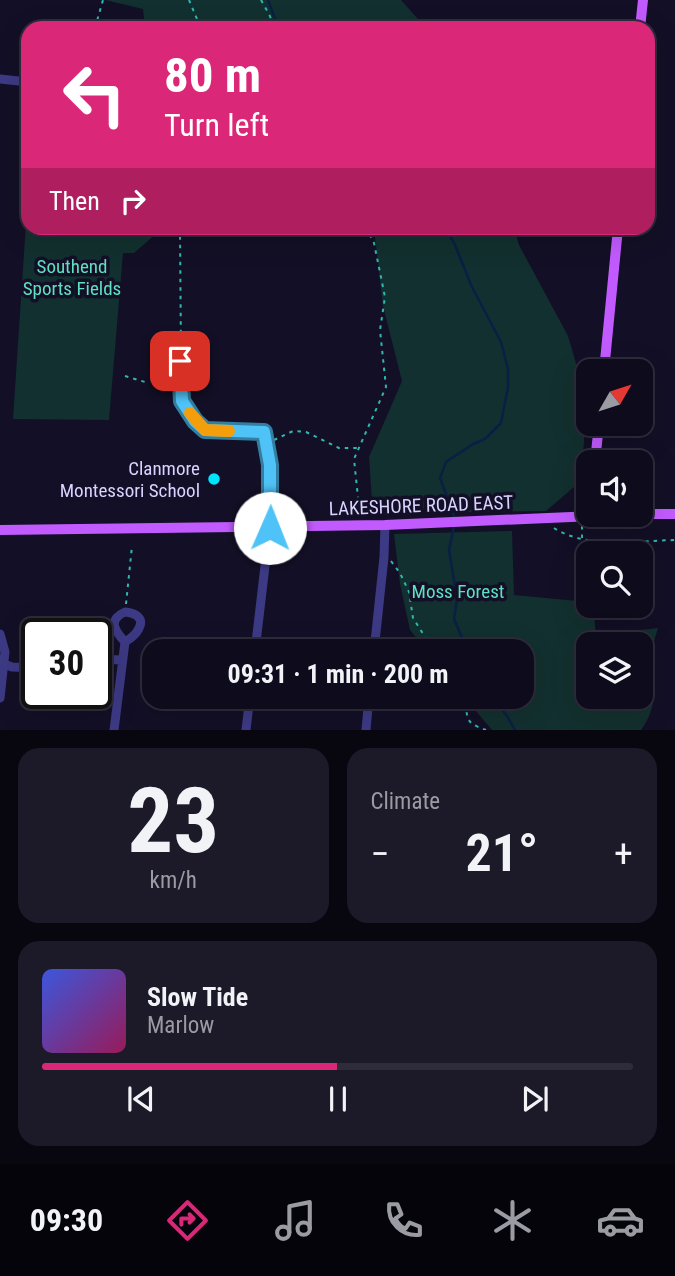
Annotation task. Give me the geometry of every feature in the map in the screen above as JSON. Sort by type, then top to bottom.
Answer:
[{"type":"main road","points":[[641,21],[643,0]]},
{"type":"main road","points":[[605,359],[617,235]]},
{"type":"main road","name":"LAKESHORE ROAD EAST","points":[[653,514],[675,514]]},
{"type":"main road","name":"LAKESHORE ROAD EAST","points":[[0,530],[270,528],[576,518]]},
{"type":"street","points":[[0,79],[21,81]]},
{"type":"street","points":[[180,361],[182,401],[195,421],[205,430],[264,432],[270,465],[270,528],[256,639]]},
{"type":"street","points":[[375,639],[384,557],[384,525]]},
{"type":"street","points":[[0,634],[5,652],[0,698]]},
{"type":"street","points":[[114,730],[125,642]]},
{"type":"street","points":[[112,660],[122,660]]},
{"type":"street","points":[[4,664],[21,667]]},
{"type":"street","points":[[246,730],[248,709]]},
{"type":"street","points":[[366,730],[368,709]]},
{"type":"path","points":[[97,21],[103,0]]},
{"type":"path","points":[[189,0],[199,21]]},
{"type":"path","points":[[261,0],[272,21]]},
{"type":"path","points":[[180,361],[181,235]]},
{"type":"path","points":[[360,526],[355,458],[386,387],[380,330],[385,297],[374,243],[370,235]]},
{"type":"path","points":[[125,376],[145,382]]},
{"type":"path","points":[[267,443],[293,431],[306,432],[339,448],[358,448]]},
{"type":"path","points":[[554,527],[562,533],[599,542],[675,540]]},
{"type":"path","points":[[582,539],[585,527]]},
{"type":"path","points":[[126,607],[132,546]]},
{"type":"path","points":[[388,558],[400,573],[409,592],[412,618],[426,639]]},
{"type":"path","points":[[467,709],[471,725],[486,730]]},
{"type":"green space","points":[[105,0],[401,0],[420,21],[144,21],[143,9]]},
{"type":"green space","name":"Southend Sports Fields","points":[[25,235],[155,235],[134,253],[123,253],[109,420],[13,419]]},
{"type":"green space","points":[[375,235],[516,235],[568,336],[576,363],[576,436],[584,436],[583,450],[576,450],[576,485],[546,511],[373,515],[369,457],[402,381],[383,306]]},
{"type":"green space","name":"Moss Forest","points":[[512,531],[514,595],[576,601],[576,618],[594,618],[596,632],[576,632],[576,709],[652,709],[647,720],[641,730],[492,730],[474,709],[534,709],[534,639],[417,639],[410,630],[400,584],[394,534]]},
{"type":"green space","name":"Moss Forest","points":[[658,628],[653,644],[653,632],[623,632]]},
{"type":"waterway","points":[[268,0],[277,21]]},
{"type":"waterway","points":[[450,235],[472,287],[501,342],[508,369],[508,387],[501,423],[485,439],[446,462],[440,478],[455,519]]},
{"type":"waterway","points":[[454,526],[449,550],[457,599],[454,619],[463,639]]},
{"type":"waterway","points":[[501,709],[515,730]]},
{"type":"slow traffic","points":[[190,413],[205,430],[229,431]]},
{"type":"place","name":"Clanmore Montessori School","points":[[214,479]]},
{"type":"route","points":[[180,361],[182,401],[195,421],[205,430],[264,432],[270,465],[270,528]]}]
